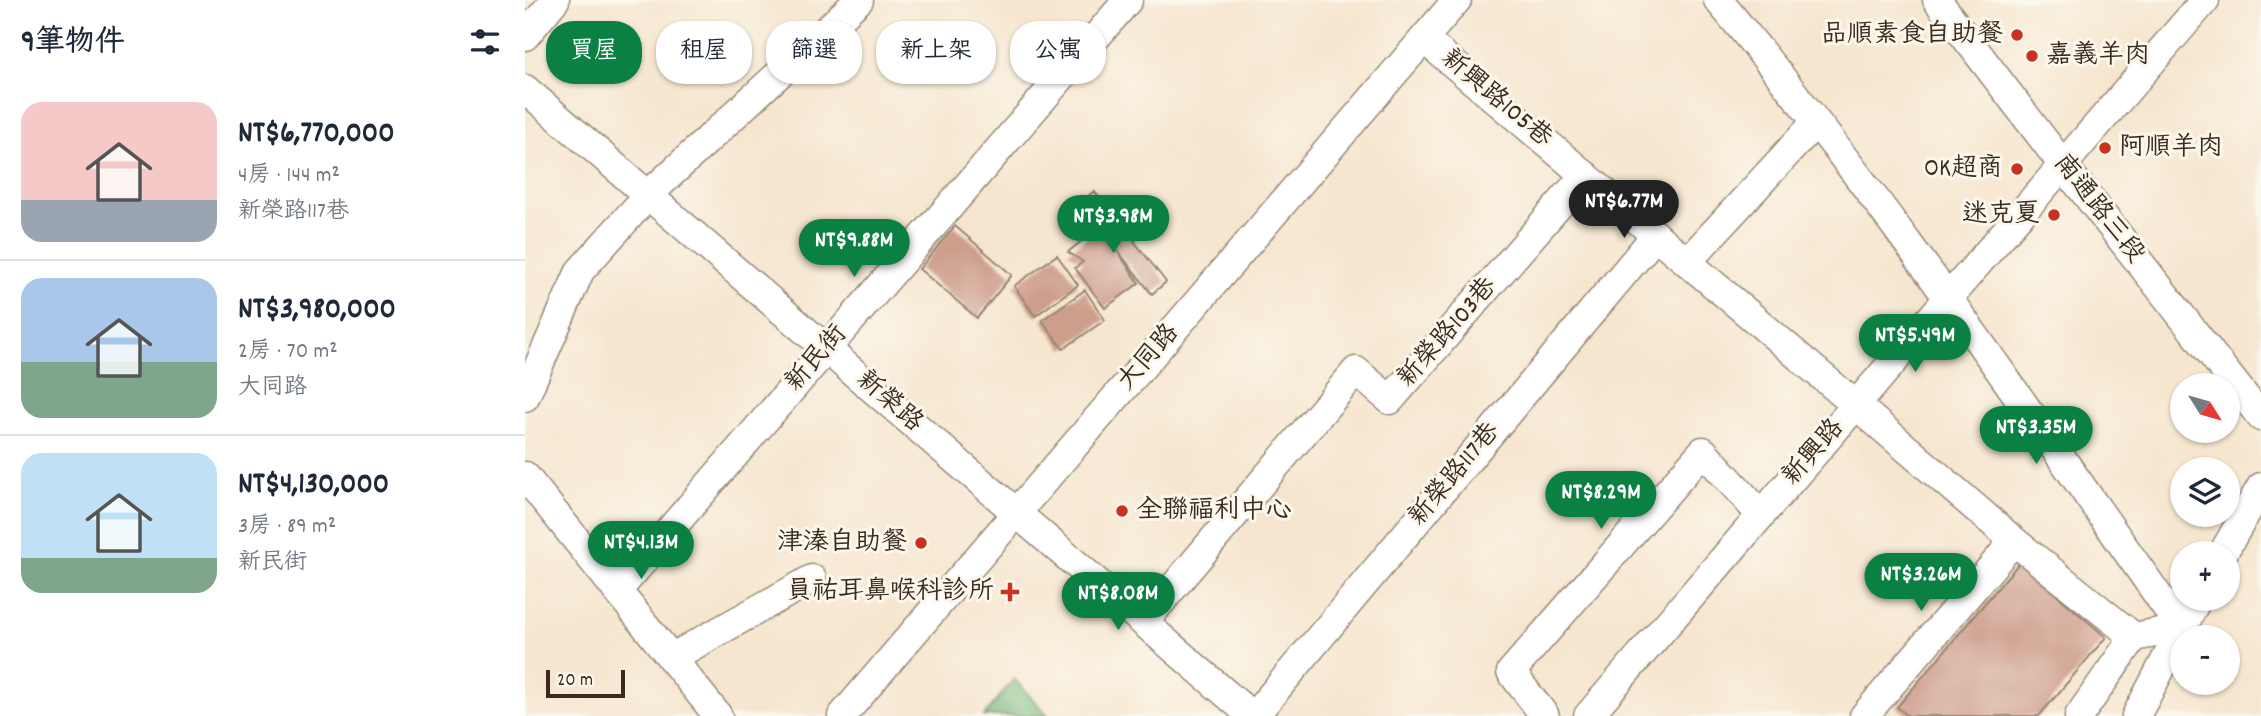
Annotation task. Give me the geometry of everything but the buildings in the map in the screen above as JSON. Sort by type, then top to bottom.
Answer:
[{"type":"street","points":[[525,36],[555,0]]},
{"type":"street","points":[[525,397],[580,271],[648,195],[859,0]]},
{"type":"street","name":"新民街","points":[[617,591],[1128,0]]},
{"type":"street","name":"大同路","points":[[842,716],[1457,0]]},
{"type":"street","points":[[1718,0],[1768,59],[1949,298],[2179,625]]},
{"type":"street","name":"南通路三段","points":[[1937,0],[2261,417]]},
{"type":"street","name":"新興路","points":[[1588,716],[2205,0]]},
{"type":"street","name":"新興路105巷","points":[[1424,38],[2014,541],[2134,637]]},
{"type":"street","name":"新榮路","points":[[525,89],[1253,716]]},
{"type":"street","points":[[1688,262],[1816,122]]},
{"type":"street","name":"新榮路103巷","points":[[1144,622],[1356,371],[1390,400],[1585,175]]},
{"type":"street","name":"新榮路117巷","points":[[1253,716],[1656,235]]},
{"type":"street","points":[[1545,716],[1511,673],[1703,451],[1761,515]]},
{"type":"street","points":[[525,476],[718,716]]},
{"type":"street","points":[[2230,541],[2261,487]]},
{"type":"street","points":[[1864,716],[2014,541]]},
{"type":"street","points":[[671,658],[812,579]]},
{"type":"street","points":[[2079,716],[2134,637],[2170,630]]},
{"type":"street","points":[[2136,716],[2170,650]]},
{"type":"green space","points":[[1014,679],[1048,716],[984,716]]},
{"type":"place","name":"品順素食自助餐","points":[[2017,35]]},
{"type":"place","name":"嘉義羊肉","points":[[2032,56]]},
{"type":"place","name":"阿順羊肉","points":[[2105,148]]},
{"type":"place","name":"OK超商","points":[[2017,169]]},
{"type":"place","name":"迷克夏","points":[[2054,215]]},
{"type":"place","name":"全聯福利中心","points":[[1122,511]]},
{"type":"place","name":"津溱自助餐","points":[[921,543]]},
{"type":"place","name":"員祐耳鼻喉科診所","points":[[1010,592]]}]
